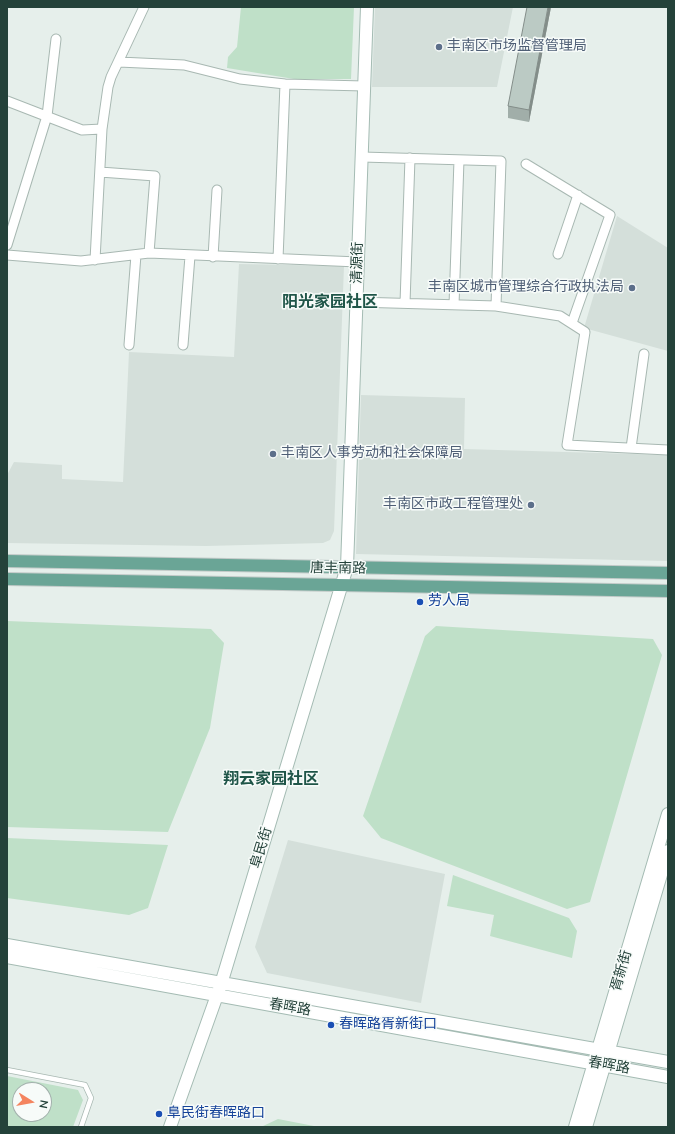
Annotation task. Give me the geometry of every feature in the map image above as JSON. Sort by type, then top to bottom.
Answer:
[{"type":"main road","name":"唐丰南路","points":[[7,561],[668,573]]},
{"type":"main road","name":"唐丰南路","points":[[7,579],[342,584],[668,592]]},
{"type":"street","points":[[95,260],[102,129],[108,87],[111,77],[144,7]]},
{"type":"street","name":"清源街","points":[[346,567],[367,7]]},
{"type":"street","points":[[7,245],[47,116],[56,39]]},
{"type":"street","points":[[119,62],[184,65],[240,79],[284,84],[364,86]]},
{"type":"street","points":[[278,260],[284,84]]},
{"type":"street","points":[[7,101],[82,130],[102,129]]},
{"type":"street","points":[[362,157],[500,161],[496,306]]},
{"type":"street","points":[[405,303],[410,158]]},
{"type":"street","points":[[454,305],[459,160]]},
{"type":"street","points":[[526,164],[610,215],[572,323]]},
{"type":"street","points":[[100,172],[155,176],[149,253]]},
{"type":"street","points":[[213,257],[217,190]]},
{"type":"street","points":[[558,254],[578,196]]},
{"type":"street","points":[[7,255],[81,262],[149,253],[278,260],[358,262]]},
{"type":"street","points":[[129,345],[136,255]]},
{"type":"street","points":[[183,345],[190,256]]},
{"type":"street","points":[[356,302],[496,306],[560,316],[585,332],[567,445],[668,450]]},
{"type":"street","points":[[631,448],[644,354]]},
{"type":"street","name":"阜民街","points":[[170,1127],[219,989],[346,567]]},
{"type":"street","name":"胥新街","points":[[604,1051],[668,814]]},
{"type":"street","name":"胥新街","points":[[575,1127],[604,1051],[668,851]]},
{"type":"street","name":"春晖路","points":[[7,946],[599,1065],[668,1077]]},
{"type":"street","name":"春晖路","points":[[7,957],[219,989],[668,1062]]},
{"type":"street","name":"胥新街","points":[[586,1127],[599,1065]]},
{"type":"lane","points":[[7,1070],[85,1085],[91,1098],[81,1127]]},
{"type":"shaded area","name":"丰南区市场监督管理局","points":[[375,7],[513,7],[497,87],[372,87]]},
{"type":"shaded area","name":"丰南区城市管理综合行政执法局","points":[[617,216],[668,248],[668,351],[584,328]]},
{"type":"shaded area","points":[[239,264],[344,266],[334,531],[330,540],[323,543],[206,546],[7,543],[7,475],[14,462],[62,465],[62,479],[123,482],[129,352],[234,357]]},
{"type":"shaded area","points":[[361,395],[465,398],[464,449],[668,455],[668,561],[356,554]]},
{"type":"shaded area","points":[[288,840],[445,874],[421,1003],[267,973],[255,947]]},
{"type":"green space","points":[[241,7],[354,7],[351,79],[294,79],[227,68],[228,57],[237,47]]},
{"type":"green space","points":[[7,621],[211,629],[224,643],[210,728],[168,832],[7,827]]},
{"type":"green space","points":[[436,626],[653,639],[662,655],[590,902],[567,909],[381,838],[363,816],[425,636]]},
{"type":"green space","points":[[7,838],[168,845],[148,908],[129,915],[7,898]]},
{"type":"green space","points":[[453,875],[569,918],[577,931],[572,958],[490,936],[494,915],[447,906]]},
{"type":"green space","points":[[7,1076],[37,1082],[12,1082],[12,1122],[52,1122],[52,1085],[78,1090],[83,1100],[73,1127],[7,1127]]},
{"type":"green space","points":[[278,1119],[319,1127],[261,1127]]},
{"type":"building","points":[[527,7],[548,7],[529,110],[508,106]]},
{"type":"place","name":"丰南区市场监督管理局","points":[[439,47]]},
{"type":"place","name":"丰南区城市管理综合行政执法局","points":[[632,288]]},
{"type":"place","name":"丰南区人事劳动和社会保障局","points":[[273,454]]},
{"type":"place","name":"丰南区市政工程管理处","points":[[531,505]]},
{"type":"place","name":"劳人局","points":[[420,602]]},
{"type":"place","name":"春晖路胥新街口","points":[[331,1025]]},
{"type":"place","name":"阜民街春晖路口","points":[[159,1114]]},
{"type":"district","name":"阳光家园社区","points":[[330,303]]},
{"type":"district","name":"翔云家园社区","points":[[271,780]]}]
